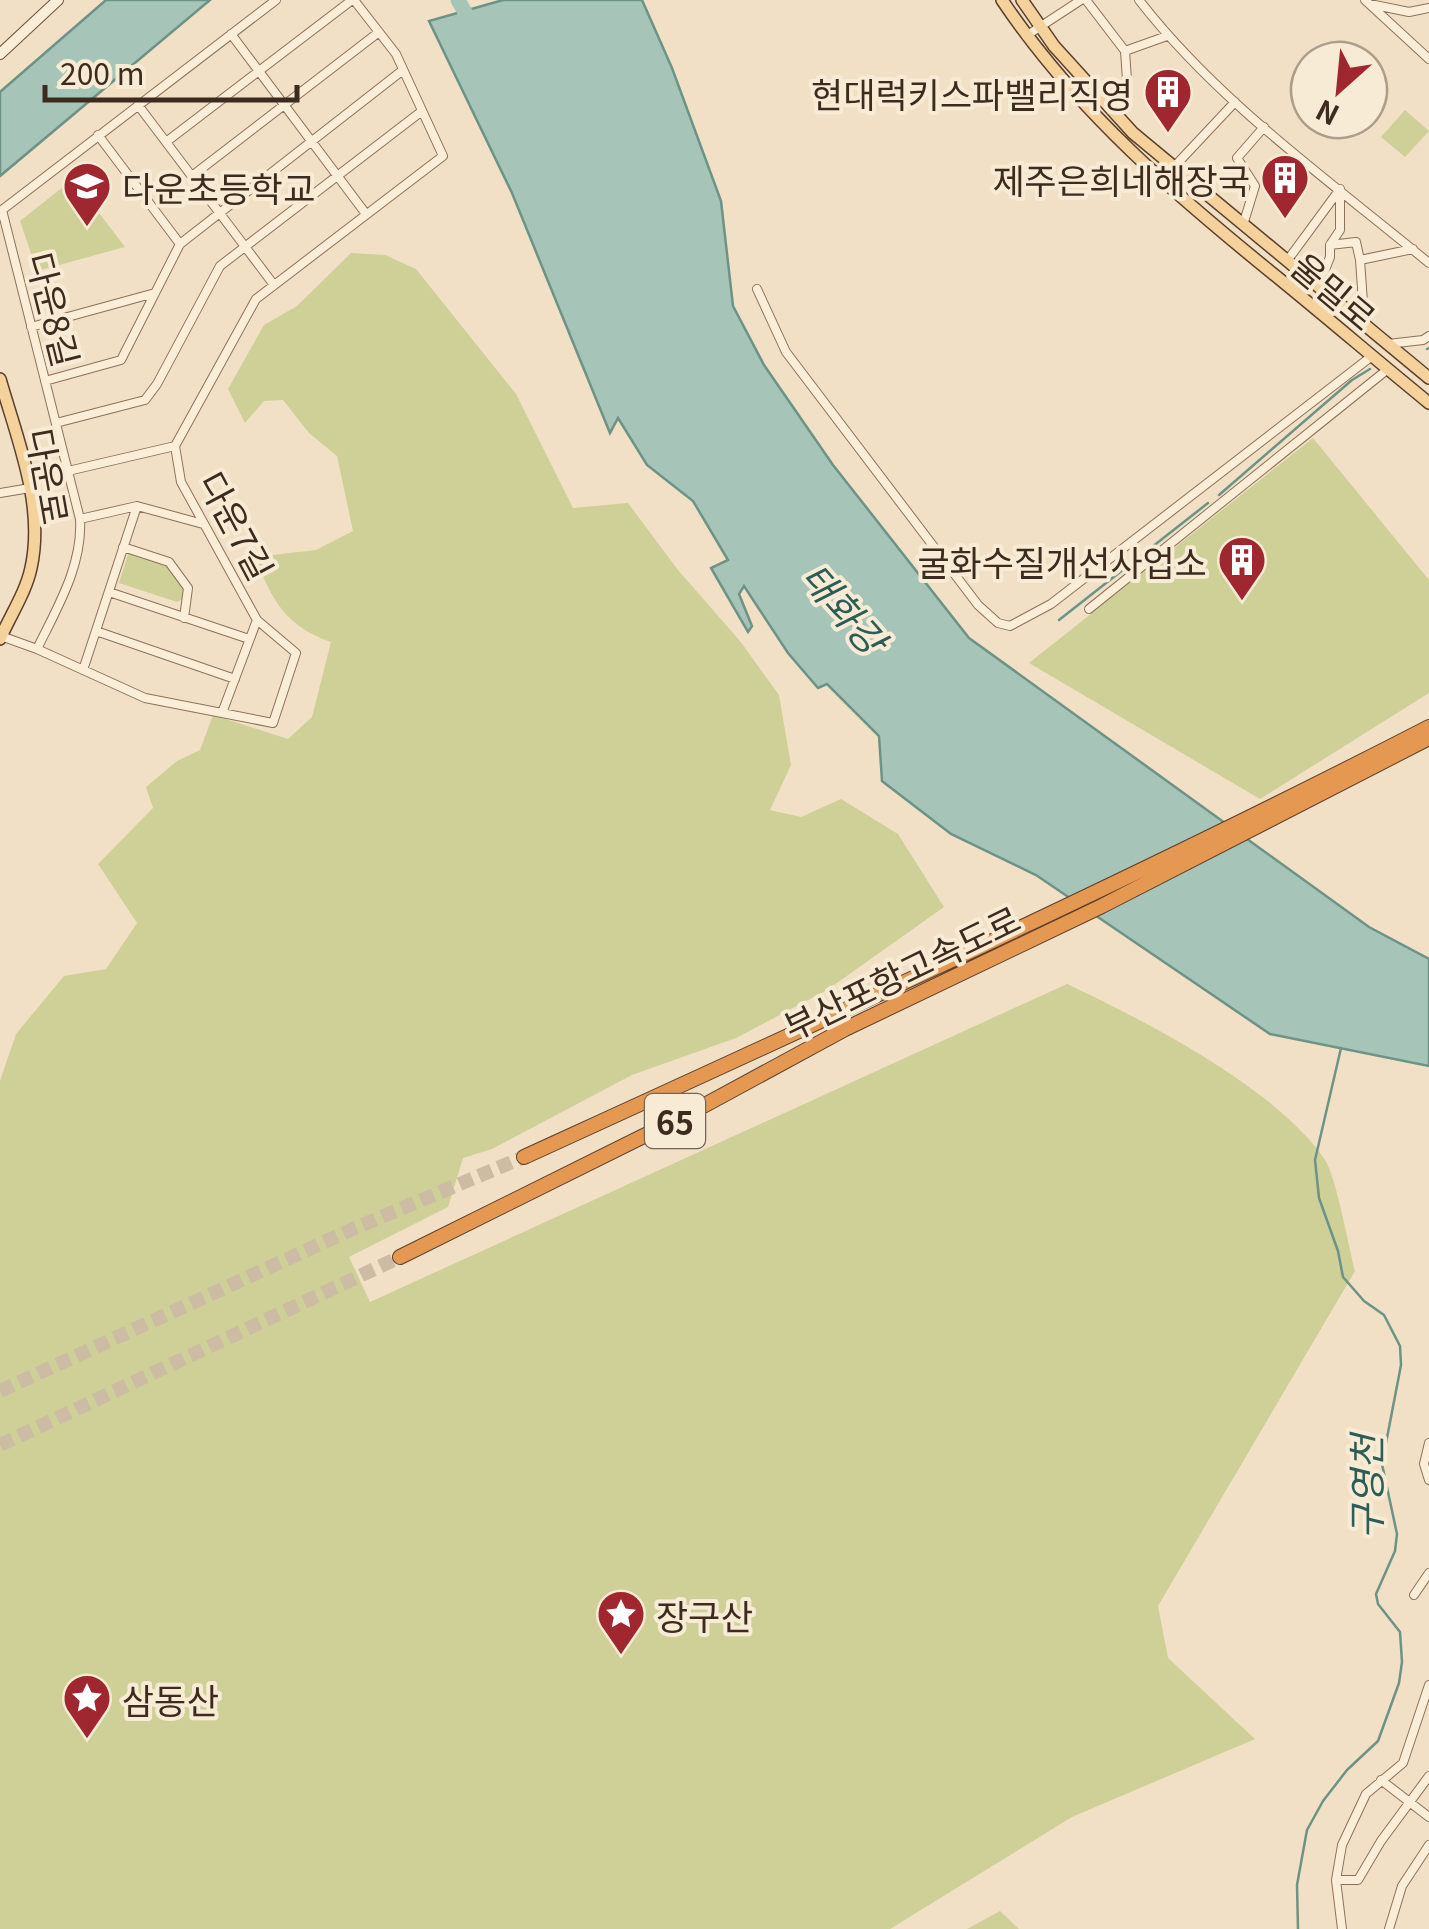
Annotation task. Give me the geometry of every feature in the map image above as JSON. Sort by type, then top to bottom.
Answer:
[{"type":"highway","name":"부산포항고속도로","points":[[524,1158],[1220,834],[1429,727]]},
{"type":"highway","name":"부산포항고속도로","points":[[400,1258],[692,1112],[846,1029],[1429,738]]},
{"type":"main road","name":"울밀로","points":[[1002,0],[1083,106],[1119,141],[1429,403]]},
{"type":"main road","name":"울밀로","points":[[1022,0],[1111,111],[1173,168],[1429,378]]},
{"type":"main road","name":"다운로","points":[[0,379],[37,526],[30,572],[0,637]]},
{"type":"street","points":[[0,54],[58,0]]},
{"type":"street","points":[[2,210],[276,0]]},
{"type":"street","points":[[166,142],[353,0]]},
{"type":"street","name":"다운7길","points":[[0,637],[37,649],[145,698],[272,723],[296,653],[257,620],[181,482],[175,446],[256,300],[443,156],[404,70],[353,0]]},
{"type":"street","points":[[1026,36],[1083,0],[1125,51],[1127,80],[1111,111]]},
{"type":"street","points":[[1139,0],[1167,36],[1235,102],[1429,262]]},
{"type":"street","points":[[1367,2],[1393,11],[1429,8]]},
{"type":"street","points":[[1367,2],[1429,59]]},
{"type":"street","points":[[192,176],[379,32]]},
{"type":"street","points":[[231,34],[366,214]]},
{"type":"street","points":[[1125,51],[1167,36]]},
{"type":"street","points":[[45,381],[120,360],[180,244],[404,70]]},
{"type":"street","points":[[1173,168],[1235,102]]},
{"type":"street","points":[[138,104],[274,285]]},
{"type":"street","points":[[56,423],[145,400],[213,276],[244,246],[422,111]]},
{"type":"street","points":[[1243,226],[1256,186],[1237,158],[1264,127]]},
{"type":"street","points":[[98,134],[180,244]]},
{"type":"street","points":[[1313,283],[1325,270],[1330,244],[1340,230],[1340,190]]},
{"type":"street","points":[[1287,261],[1340,190]]},
{"type":"street","name":"다운8길","points":[[2,210],[80,518],[75,563],[37,649]]},
{"type":"street","points":[[1330,244],[1356,242],[1364,302],[1360,321]]},
{"type":"street","points":[[1360,260],[1413,249]]},
{"type":"street","points":[[757,289],[786,352],[978,605],[998,623],[1010,626],[1051,604],[1372,356]]},
{"type":"street","points":[[31,327],[155,293]]},
{"type":"street","points":[[1388,344],[1429,336]]},
{"type":"street","points":[[1089,609],[1388,369]]},
{"type":"street","name":"다운로","points":[[68,472],[175,446]]},
{"type":"street","points":[[1203,487],[1217,505]]},
{"type":"street","points":[[0,493],[30,488]]},
{"type":"street","points":[[82,670],[137,506]]},
{"type":"street","points":[[80,518],[137,506],[204,524]]},
{"type":"street","points":[[124,546],[169,562],[188,588],[184,618]]},
{"type":"street","points":[[109,592],[249,639]]},
{"type":"street","points":[[222,713],[257,620]]},
{"type":"street","points":[[96,631],[235,680]]},
{"type":"street","points":[[1429,1444],[1424,1464],[1429,1480]]},
{"type":"street","points":[[1414,1596],[1429,1573]]},
{"type":"street","points":[[1342,1929],[1336,1880],[1342,1844],[1366,1794],[1403,1763],[1429,1685]]},
{"type":"street","points":[[1336,1880],[1358,1880],[1429,1776]]},
{"type":"street","points":[[1382,1780],[1429,1817]]},
{"type":"street","points":[[1388,1929],[1402,1886],[1429,1845]]},
{"type":"green space","points":[[1405,110],[1429,131],[1405,157],[1385,140],[1389,140],[1389,128]]},
{"type":"green space","points":[[73,179],[125,247],[37,271],[20,221]]},
{"type":"green space","points":[[351,253],[385,255],[416,269],[516,394],[573,508],[628,503],[678,570],[740,641],[779,695],[791,765],[770,810],[801,817],[841,799],[898,834],[944,907],[827,990],[736,1038],[632,1075],[492,1149],[463,1158],[448,1207],[349,1257],[370,1302],[1067,984],[1170,1037],[1243,1083],[1304,1134],[1325,1160],[1333,1181],[1355,1271],[1158,1606],[1168,1658],[1255,1739],[1072,1817],[890,1929],[0,1929],[0,1081],[16,1034],[64,976],[106,969],[137,923],[98,864],[153,808],[146,787],[177,761],[200,750],[213,715],[288,739],[312,717],[331,642],[302,628],[282,610],[255,557],[316,550],[353,531],[337,456],[309,433],[283,400],[264,401],[245,423],[228,389],[264,325],[297,306]]},
{"type":"green space","points":[[1313,438],[1429,580],[1429,693],[1260,799],[1029,663]]},
{"type":"green space","points":[[129,551],[157,561],[173,572],[185,598],[177,602],[119,583]]},
{"type":"green space","points":[[1000,1911],[1019,1929],[967,1929]]},
{"type":"water","points":[[106,0],[210,0],[0,176],[0,92]]},
{"type":"water","points":[[503,0],[642,0],[672,68],[721,201],[733,306],[764,365],[833,465],[969,638],[1369,927],[1429,959],[1429,1066],[1270,1034],[1036,875],[951,834],[882,781],[879,736],[827,684],[818,688],[788,653],[744,586],[739,594],[752,626],[748,632],[711,568],[728,560],[693,501],[647,465],[618,418],[610,433],[512,193],[429,21]]},
{"type":"waterway","name":"태화강","points":[[458,0],[473,26]]},
{"type":"waterway","points":[[1219,495],[1352,380],[1370,369]]},
{"type":"waterway","points":[[1059,620],[1208,503]]},
{"type":"waterway","name":"구영천","points":[[1298,1929],[1297,1885],[1307,1830],[1347,1770],[1378,1741],[1399,1683],[1402,1662],[1400,1632],[1378,1604],[1376,1594],[1395,1551],[1397,1534],[1382,1464],[1401,1365],[1400,1346],[1384,1315],[1364,1301],[1343,1277],[1319,1198],[1315,1160],[1341,1048]]},
{"type":"tunnel","points":[[0,1391],[355,1228],[524,1157]]},
{"type":"tunnel","points":[[0,1445],[400,1257]]},
{"type":"place","name":"현대럭키스파밸리직영","points":[[1168,134]]},
{"type":"place","name":"제주은희네해장국","points":[[1285,220]]},
{"type":"place","name":"다운초등학교","points":[[87,228]]},
{"type":"place","name":"굴화수질개선사업소","points":[[1242,602]]},
{"type":"place","name":"장구산","points":[[621,1656]]},
{"type":"place","name":"삼동산","points":[[87,1740]]}]
